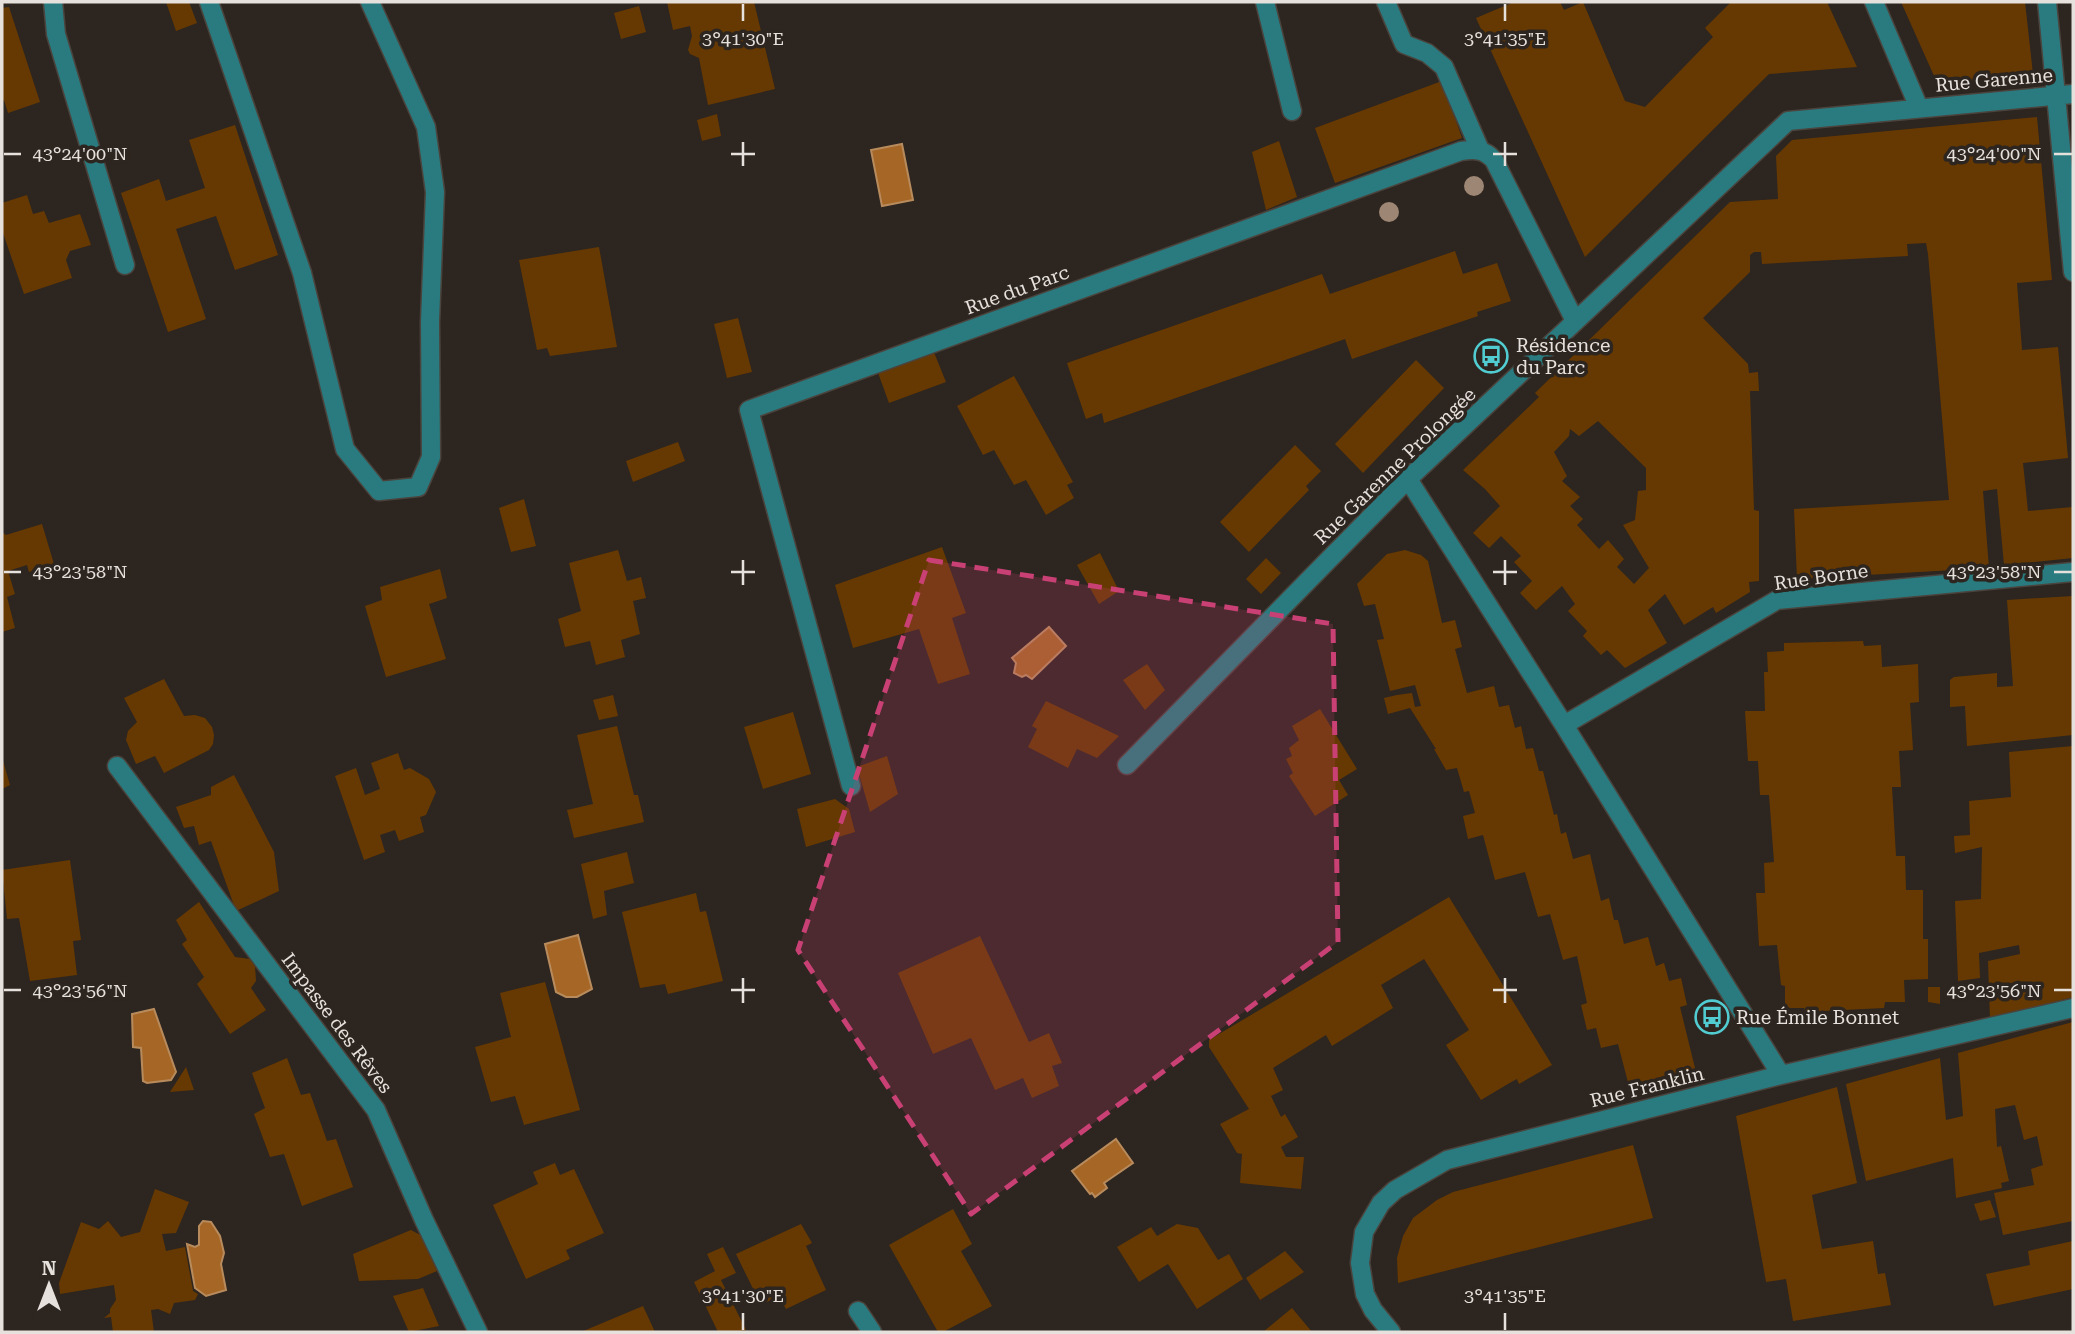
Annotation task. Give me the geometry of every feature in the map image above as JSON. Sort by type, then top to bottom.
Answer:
[{"type":"street","points":[[53,2],[56,34],[125,265]]},
{"type":"street","points":[[209,2],[302,273],[345,449],[379,491],[418,487],[431,457],[430,322],[435,192],[426,127],[369,2]]},
{"type":"street","points":[[1265,2],[1292,111]]},
{"type":"street","points":[[1386,2],[1404,44],[1427,53],[1444,67],[1480,150],[1488,153],[1494,160],[1575,321]]},
{"type":"street","points":[[1874,2],[1919,108]]},
{"type":"street","points":[[2047,2],[2065,95],[2073,272]]},
{"type":"street","name":"Rue Garenne","points":[[1919,108],[2065,95]]},
{"type":"street","name":"Rue Garenne Prolongée","points":[[1126,765],[1408,479],[1788,121],[1919,108]]},
{"type":"street","name":"Rue du Parc","points":[[851,786],[749,410],[1461,151],[1480,150]]},
{"type":"street","points":[[1408,479],[1781,1075]]},
{"type":"street","name":"Rue Borne","points":[[1564,725],[1777,600],[2073,572]]},
{"type":"street","name":"Impasse des Rêves","points":[[117,766],[376,1110],[424,1220],[478,1332]]},
{"type":"street","name":"Rue Franklin","points":[[1391,1332],[1373,1310],[1365,1294],[1360,1263],[1364,1232],[1381,1203],[1395,1191],[1447,1160],[1781,1075],[2073,1008]]},
{"type":"street","points":[[858,1311],[872,1332]]},
{"type":"highlighted area","points":[[929,560],[1333,624],[1338,942],[971,1214],[798,950]]},
{"type":"shaded area","points":[[902,144],[913,200],[882,206],[871,150]]},
{"type":"shaded area","points":[[1049,627],[1066,646],[1032,679],[1014,673],[1016,663],[1012,658]]},
{"type":"shaded area","points":[[578,935],[592,989],[577,997],[566,997],[556,992],[545,944]]},
{"type":"shaded area","points":[[154,1009],[176,1072],[171,1080],[147,1083],[143,1081],[141,1048],[133,1047],[132,1014]]},
{"type":"shaded area","points":[[1116,1139],[1133,1163],[1104,1183],[1107,1188],[1095,1197],[1072,1171]]},
{"type":"shaded area","points":[[203,1221],[211,1222],[220,1236],[226,1290],[206,1296],[195,1288],[187,1244],[195,1247],[199,1245],[199,1226]]},
{"type":"building","points":[[166,2],[189,2],[197,23],[176,31]]},
{"type":"building","points":[[667,2],[754,2],[775,89],[708,105],[699,58],[688,50],[692,36],[690,26],[673,30]]},
{"type":"building","points":[[1514,2],[1560,2],[1564,10],[1583,2],[1625,101],[1645,107],[1713,37],[1705,28],[1731,2],[1827,2],[1857,67],[1769,74],[1585,257],[1476,18]]},
{"type":"building","points":[[1901,2],[2025,2],[2033,74],[1939,87]]},
{"type":"building","points":[[639,6],[646,32],[621,39],[614,13]]},
{"type":"building","points":[[9,7],[40,102],[8,113],[4,100],[2,101],[2,8]]},
{"type":"building","points":[[1442,81],[1462,138],[1335,183],[1315,128]]},
{"type":"building","points":[[717,114],[721,136],[702,141],[697,120]]},
{"type":"building","points":[[2037,117],[2052,280],[2017,283],[2022,350],[2058,347],[2068,458],[2023,463],[2028,511],[2073,507],[2073,558],[2004,565],[1997,489],[1983,491],[1989,568],[1797,579],[1794,509],[1949,500],[1928,254],[1926,243],[1907,244],[1908,256],[1762,264],[1761,252],[1754,252],[1750,255],[1750,272],[1703,318],[1748,364],[1749,373],[1758,372],[1759,391],[1750,391],[1754,510],[1759,511],[1759,581],[1749,582],[1750,592],[1716,613],[1713,607],[1684,625],[1665,594],[1648,610],[1667,643],[1625,668],[1607,650],[1601,655],[1583,636],[1587,631],[1568,611],[1575,604],[1562,586],[1536,610],[1520,593],[1532,581],[1514,562],[1521,556],[1501,536],[1489,548],[1473,533],[1500,506],[1463,470],[1539,397],[1535,393],[1730,202],[1778,199],[1776,156],[1792,140]],"holes":[[[1598,421],[1646,468],[1646,490],[1638,491],[1635,520],[1623,525],[1649,568],[1634,584],[1617,567],[1624,559],[1608,540],[1599,549],[1577,525],[1583,519],[1570,506],[1580,497],[1562,481],[1567,476],[1554,452],[1569,436],[1570,429],[1579,436]]]},
{"type":"building","points":[[235,125],[278,255],[235,270],[216,216],[176,229],[206,319],[168,332],[121,193],[159,179],[166,201],[205,188],[189,140]]},
{"type":"building","points":[[1279,141],[1297,197],[1266,210],[1252,152]]},
{"type":"building","points":[[27,195],[33,214],[44,211],[49,223],[80,214],[91,245],[70,251],[66,260],[72,278],[24,294],[2,230],[2,203]]},
{"type":"building","points":[[599,247],[617,347],[550,356],[547,348],[537,350],[519,260]]},
{"type":"building","points":[[1455,251],[1463,274],[1497,263],[1511,301],[1477,312],[1478,316],[1352,359],[1345,339],[1104,423],[1102,413],[1086,419],[1067,363],[1322,274],[1330,294]]},
{"type":"building","points":[[738,318],[752,372],[727,378],[714,324]]},
{"type":"building","points":[[933,350],[946,382],[889,403],[877,370]]},
{"type":"building","points":[[1416,360],[1444,388],[1363,473],[1335,444]]},
{"type":"building","points":[[1014,376],[1073,482],[1067,485],[1074,498],[1046,515],[1026,480],[1014,485],[994,450],[983,455],[957,406]]},
{"type":"building","points":[[678,442],[685,461],[633,482],[626,461]]},
{"type":"building","points":[[1295,445],[1321,471],[1306,486],[1309,490],[1249,552],[1220,522]]},
{"type":"building","points":[[524,499],[536,546],[511,552],[499,508]]},
{"type":"building","points":[[42,524],[54,564],[29,572],[27,565],[8,571],[15,594],[7,597],[15,628],[2,632],[2,532],[6,535]]},
{"type":"building","points":[[942,547],[966,613],[952,618],[970,674],[938,684],[919,629],[853,648],[835,585]]},
{"type":"building","points":[[618,550],[627,581],[641,577],[646,598],[633,601],[640,634],[621,640],[625,657],[596,665],[590,641],[565,647],[558,619],[581,611],[569,563]]},
{"type":"building","points":[[1405,550],[1421,555],[1428,561],[1442,623],[1455,620],[1462,647],[1455,649],[1467,693],[1494,686],[1499,707],[1509,705],[1515,728],[1521,726],[1526,749],[1533,748],[1539,771],[1543,771],[1561,834],[1566,832],[1573,859],[1590,854],[1601,901],[1609,898],[1624,944],[1648,937],[1656,966],[1664,963],[1669,981],[1681,978],[1687,1005],[1680,1007],[1696,1072],[1630,1090],[1618,1044],[1601,1048],[1596,1028],[1587,1030],[1581,1005],[1587,1003],[1577,956],[1563,960],[1550,914],[1538,917],[1525,872],[1495,880],[1483,835],[1468,839],[1463,816],[1475,813],[1469,791],[1464,792],[1457,768],[1446,770],[1410,708],[1388,714],[1384,698],[1412,693],[1415,707],[1421,706],[1415,685],[1390,691],[1377,640],[1384,639],[1375,604],[1364,606],[1357,584],[1387,554]]},
{"type":"building","points":[[1100,553],[1119,591],[1099,604],[1077,565]]},
{"type":"building","points":[[1266,558],[1281,573],[1261,594],[1246,579]]},
{"type":"building","points":[[440,569],[447,598],[429,604],[446,659],[386,677],[365,606],[382,600],[380,587]]},
{"type":"building","points":[[2073,596],[2073,735],[1967,746],[1965,706],[1950,707],[1950,680],[1954,677],[1997,673],[1997,687],[2013,686],[2007,600]]},
{"type":"building","points":[[1863,641],[1864,646],[1881,645],[1882,667],[1918,664],[1919,702],[1910,703],[1913,750],[1899,751],[1901,787],[1892,787],[1896,856],[1905,856],[1906,890],[1923,890],[1923,939],[1928,939],[1928,979],[1904,980],[1905,1002],[1885,1002],[1884,1008],[1804,1012],[1804,1008],[1785,1008],[1785,986],[1781,985],[1777,945],[1759,946],[1756,893],[1765,893],[1764,863],[1774,862],[1769,795],[1760,795],[1758,761],[1748,761],[1745,711],[1765,711],[1764,672],[1768,672],[1767,652],[1784,651],[1784,643]]},
{"type":"building","points":[[1147,664],[1165,690],[1145,710],[1123,680]]},
{"type":"building","points":[[164,679],[184,716],[205,718],[214,735],[209,750],[164,773],[155,756],[136,764],[126,740],[128,731],[137,722],[124,698]]},
{"type":"building","points":[[613,695],[618,716],[599,720],[593,700]]},
{"type":"building","points":[[1046,701],[1119,736],[1097,758],[1077,749],[1068,768],[1028,747],[1037,729],[1032,726]]},
{"type":"building","points":[[1320,709],[1357,769],[1339,780],[1348,795],[1315,816],[1289,776],[1293,773],[1286,759],[1292,756],[1289,748],[1299,740],[1292,726]]},
{"type":"building","points":[[793,712],[811,774],[763,789],[744,727]]},
{"type":"building","points":[[617,726],[634,795],[638,795],[644,822],[574,838],[567,810],[593,804],[577,735]]},
{"type":"building","points":[[2073,746],[2073,997],[1990,1019],[1988,961],[2020,954],[2019,945],[1979,953],[1980,978],[1958,981],[1955,901],[1981,899],[1982,847],[1955,853],[1954,836],[1970,835],[1969,801],[2011,797],[2009,752]]},
{"type":"building","points":[[398,753],[404,770],[410,768],[429,779],[436,792],[426,815],[420,817],[424,832],[399,841],[395,830],[380,835],[385,852],[364,860],[335,776],[356,768],[365,795],[380,789],[371,763]]},
{"type":"building","points":[[887,756],[898,794],[870,812],[857,767]]},
{"type":"building","points":[[2,757],[10,785],[2,789]]},
{"type":"building","points":[[234,775],[274,852],[279,891],[236,911],[211,841],[199,845],[194,826],[184,828],[176,807],[211,795],[211,787]]},
{"type":"building","points":[[835,799],[849,809],[855,832],[806,847],[797,809]]},
{"type":"building","points":[[627,852],[634,883],[604,891],[607,915],[593,919],[581,864]]},
{"type":"building","points":[[70,860],[81,940],[73,941],[77,975],[30,981],[19,918],[7,919],[2,870]]},
{"type":"building","points":[[696,893],[700,912],[706,911],[723,981],[668,994],[665,984],[640,988],[622,912]]},
{"type":"building","points":[[1449,897],[1552,1065],[1519,1084],[1517,1079],[1481,1100],[1446,1045],[1469,1030],[1424,959],[1381,985],[1393,1008],[1332,1046],[1326,1035],[1273,1068],[1283,1090],[1271,1096],[1281,1117],[1285,1114],[1298,1137],[1281,1147],[1286,1157],[1304,1157],[1301,1189],[1240,1183],[1242,1154],[1237,1153],[1220,1124],[1249,1109],[1209,1047],[1209,1040]]},
{"type":"building","points":[[199,902],[235,957],[250,959],[255,966],[256,981],[251,988],[266,1010],[230,1034],[197,984],[204,977],[182,944],[187,940],[176,920]]},
{"type":"building","points":[[980,936],[1029,1042],[1049,1033],[1062,1063],[1052,1066],[1059,1086],[1032,1098],[1023,1078],[995,1090],[971,1038],[933,1054],[898,973]]},
{"type":"building","points":[[545,982],[580,1110],[524,1125],[515,1096],[491,1102],[475,1047],[511,1037],[500,993]]},
{"type":"building","points":[[1928,987],[1940,987],[1940,1004],[1928,1002]]},
{"type":"building","points":[[2073,1022],[2073,1221],[2003,1235],[1994,1193],[2034,1185],[2031,1169],[2043,1165],[2037,1136],[2024,1140],[2015,1105],[1995,1109],[1997,1147],[2001,1146],[2009,1181],[2001,1183],[2002,1188],[1956,1198],[1953,1158],[1866,1181],[1846,1084],[1940,1058],[1946,1120],[1963,1116],[1958,1053]]},
{"type":"building","points":[[287,1058],[301,1095],[310,1093],[327,1141],[336,1139],[353,1187],[302,1206],[284,1154],[270,1157],[254,1114],[265,1108],[252,1073]]},
{"type":"building","points":[[186,1067],[194,1090],[170,1092]]},
{"type":"building","points":[[1837,1087],[1857,1183],[1812,1195],[1822,1249],[1873,1241],[1878,1274],[1885,1273],[1891,1305],[1793,1321],[1786,1279],[1766,1282],[1736,1116]]},
{"type":"building","points":[[1633,1145],[1653,1218],[1398,1283],[1397,1258],[1403,1236],[1413,1218],[1437,1200],[1453,1192]]},
{"type":"building","points":[[555,1163],[560,1175],[574,1169],[604,1233],[566,1250],[570,1259],[526,1279],[493,1205],[538,1184],[533,1172]]},
{"type":"building","points":[[155,1189],[189,1202],[176,1233],[162,1234],[166,1251],[185,1247],[193,1291],[198,1294],[195,1300],[174,1303],[170,1314],[158,1309],[151,1310],[154,1332],[113,1332],[111,1317],[104,1318],[110,1313],[116,1300],[114,1285],[60,1294],[59,1283],[81,1222],[99,1229],[108,1221],[121,1237],[140,1232]]},
{"type":"building","points":[[1990,1200],[1996,1217],[1980,1221],[1974,1204]]},
{"type":"building","points":[[953,1209],[972,1244],[961,1251],[992,1306],[943,1332],[938,1332],[889,1245]]},
{"type":"building","points":[[801,1224],[812,1243],[806,1246],[826,1290],[786,1309],[779,1296],[761,1305],[736,1254]]},
{"type":"building","points":[[1177,1224],[1198,1228],[1218,1260],[1229,1254],[1243,1279],[1197,1309],[1168,1264],[1139,1282],[1117,1247],[1151,1227],[1157,1236]]},
{"type":"building","points":[[411,1230],[422,1236],[437,1271],[418,1279],[359,1281],[353,1254]]},
{"type":"building","points":[[2073,1241],[2073,1289],[1994,1306],[1986,1274],[2030,1265],[2028,1251]]},
{"type":"building","points":[[723,1247],[736,1273],[721,1280],[746,1330],[741,1332],[718,1332],[694,1282],[715,1271],[707,1254]]},
{"type":"building","points":[[1285,1251],[1304,1272],[1260,1300],[1246,1278]]},
{"type":"building","points":[[423,1288],[439,1326],[409,1332],[393,1296]]},
{"type":"building","points":[[643,1306],[655,1332],[581,1332]]},
{"type":"building","points":[[1292,1308],[1312,1332],[1263,1332]]},
{"type":"place","name":"Résidence du Parc","points":[[1491,356]]},
{"type":"place","name":"Rue Émile Bonnet","points":[[1712,1017]]}]
